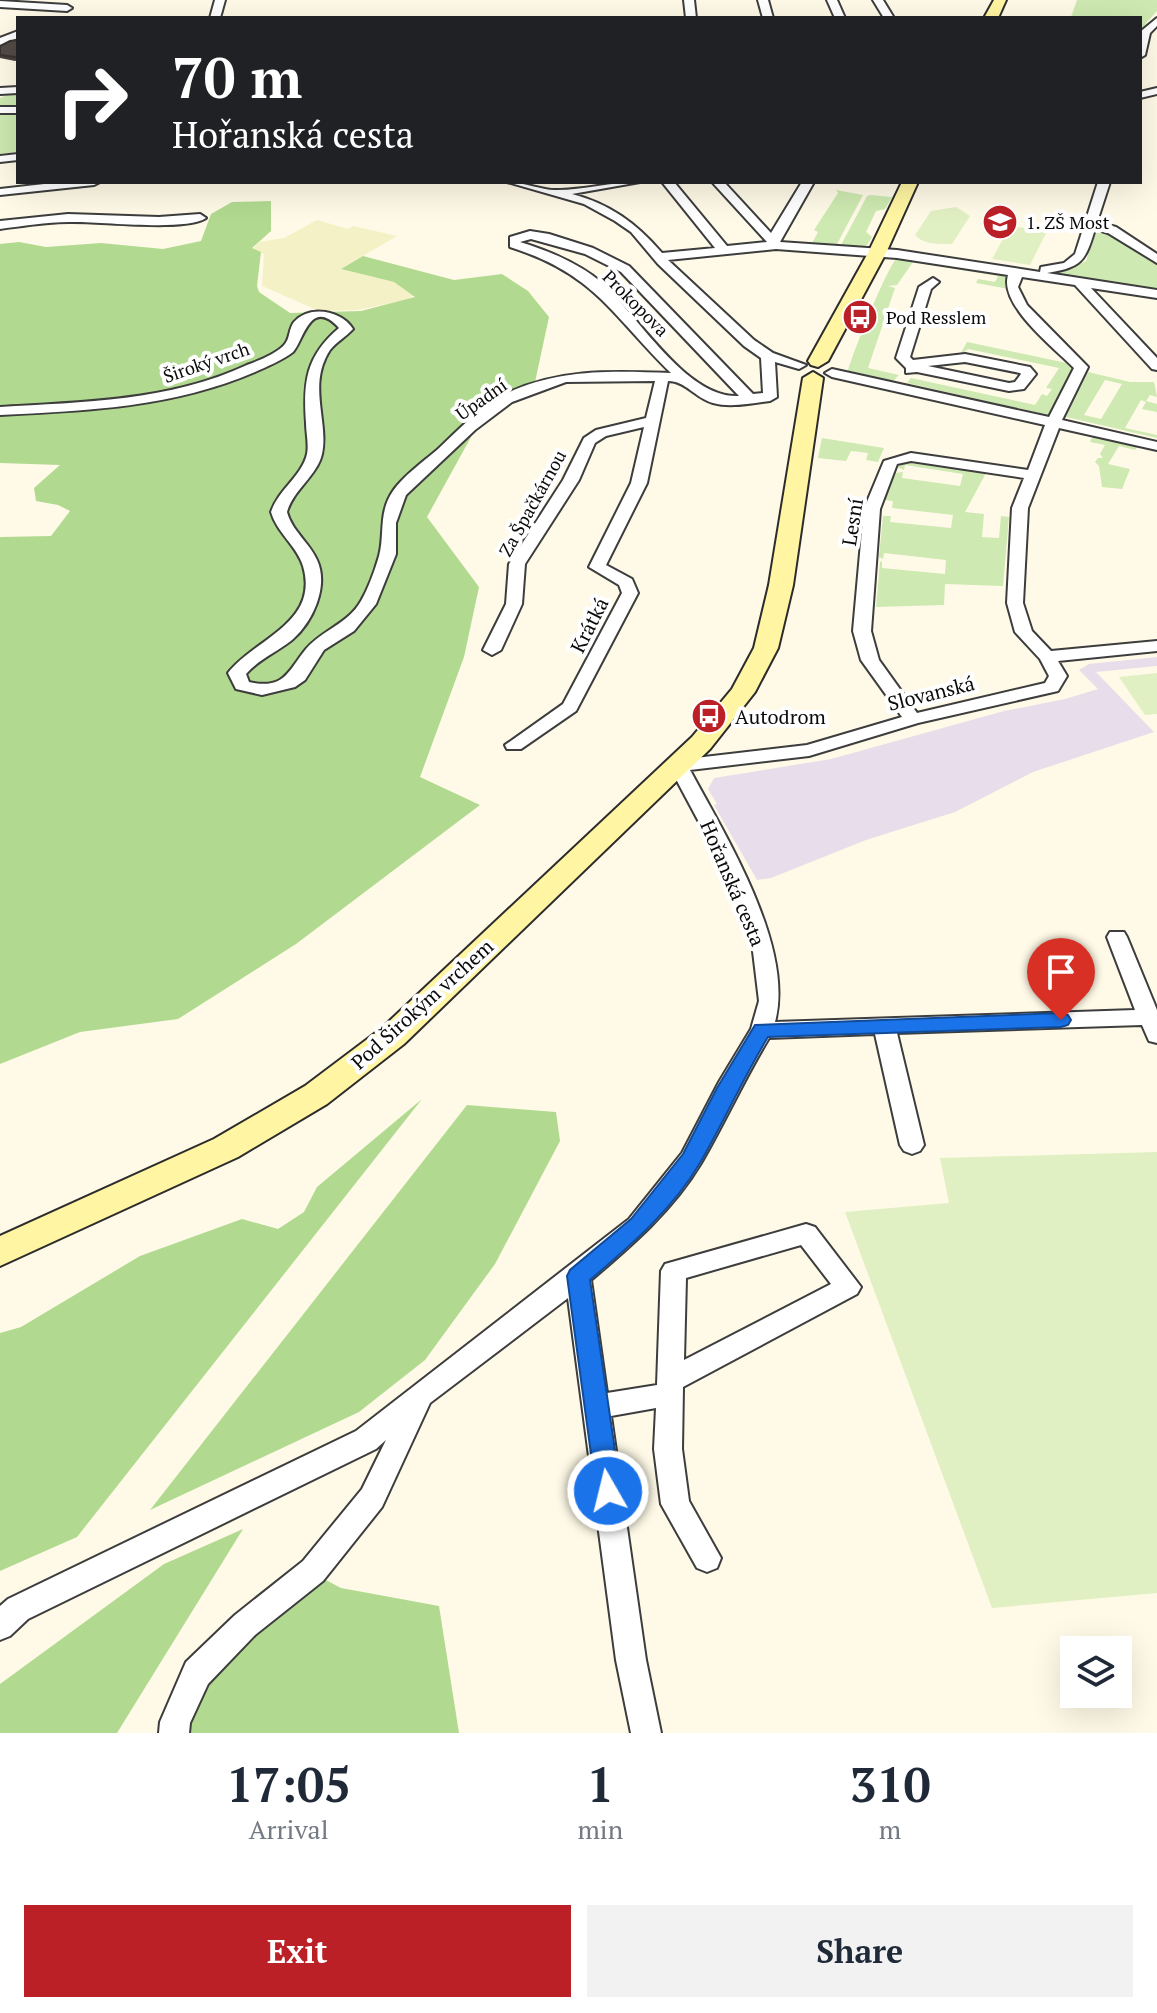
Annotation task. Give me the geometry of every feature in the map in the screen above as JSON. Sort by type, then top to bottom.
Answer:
[{"type":"street","points":[[54,16],[76,1]]},
{"type":"street","points":[[0,4],[67,8]]},
{"type":"street","points":[[1142,46],[1145,32],[1157,21]]},
{"type":"street","points":[[0,192],[75,184]]},
{"type":"street","points":[[521,184],[588,202],[635,229],[653,262],[768,356],[815,369],[908,373],[1009,387],[1019,386],[1029,374],[1025,370],[965,358],[908,373]]},
{"type":"street","points":[[557,193],[609,184]]},
{"type":"street","points":[[670,184],[723,250]]},
{"type":"street","points":[[720,184],[774,243],[807,184]]},
{"type":"street","name":"Pod Širokým vrchem","points":[[0,1252],[226,1148],[316,1095],[393,1036],[678,766],[731,709],[766,648],[781,585],[815,369],[877,253],[909,184]]},
{"type":"street","points":[[1103,184],[1081,256],[1068,266],[1021,272],[1013,277],[1015,298],[1081,367],[1054,422],[1020,508],[1015,603],[1024,632],[1047,657],[1157,646]]},
{"type":"street","points":[[0,225],[68,218],[159,221],[200,218]]},
{"type":"street","points":[[757,224],[784,221]]},
{"type":"street","points":[[1091,224],[1112,230],[1157,259]]},
{"type":"street","name":"Prokopova","points":[[530,235],[549,238],[589,251],[625,269],[750,399],[712,398],[700,392],[597,286],[575,270],[514,244],[514,240],[530,235]]},
{"type":"street","name":"Prokopova","points":[[625,269],[774,243],[1021,272]]},
{"type":"street","points":[[1021,272],[1155,295]]},
{"type":"street","points":[[1078,281],[1157,366]]},
{"type":"street","points":[[908,373],[903,358],[925,287],[933,282]]},
{"type":"street","name":"Široký vrch","points":[[0,411],[163,398],[195,391],[237,377],[287,350],[293,345],[297,327],[304,320],[324,316],[339,319],[345,324],[346,329],[324,348],[317,363],[313,382],[315,453],[311,463],[287,490],[279,512],[312,568],[313,587],[302,619],[289,636],[255,655],[237,673],[238,681],[253,689],[271,689],[299,676],[318,646],[348,627],[368,604],[388,554],[388,523]]},
{"type":"street","points":[[750,399],[770,397],[768,356]]},
{"type":"street","points":[[908,373],[1054,422],[1154,443]]},
{"type":"street","name":"Úpadní","points":[[388,523],[399,493],[470,427],[507,399],[564,378],[587,375],[685,377]]},
{"type":"street","name":"Krátká","points":[[514,745],[570,707],[630,593],[626,582],[597,567],[639,483],[662,378]]},
{"type":"street","name":"Za Špačkárnou","points":[[492,650],[514,604],[517,564],[571,480],[589,441],[601,433],[655,420]]},
{"type":"street","name":"Lesní","points":[[913,719],[870,660],[862,631],[872,509],[891,461],[911,457],[1032,475]]},
{"type":"street","name":"Slovanská","points":[[678,766],[809,750],[913,719],[1052,687],[1058,676],[1047,657]]},
{"type":"street","name":"Hořanská cesta","points":[[174,1733],[175,1722],[197,1673],[245,1625],[313,1571],[372,1498],[422,1394],[578,1276],[638,1226],[691,1159],[727,1088],[762,1030],[770,1001],[762,943],[725,852],[678,766]]},
{"type":"street","points":[[762,1030],[1153,1026],[1117,937]]},
{"type":"street","points":[[884,1027],[912,1145]]},
{"type":"street","points":[[597,1406],[671,1387],[848,1287],[806,1234],[674,1271],[671,1387],[668,1449],[675,1504],[707,1558]]},
{"type":"street","points":[[578,1276],[631,1660],[646,1733]]},
{"type":"street","points":[[0,1626],[18,1609],[366,1440],[422,1394]]},
{"type":"shaded area","points":[[317,220],[348,229],[353,226],[397,236],[341,269],[394,282],[414,295],[407,300],[358,310],[319,311],[262,286],[264,254],[253,249],[259,242],[284,238]]},
{"type":"shaded area","points":[[1157,657],[1157,666],[1096,672],[1154,732],[1033,772],[955,812],[866,840],[771,878],[757,880],[708,789],[714,778],[831,759],[1004,711],[1065,699],[1098,689],[1079,670],[1089,664]]},
{"type":"green space","points":[[1077,0],[1157,0],[1157,11],[1142,31],[1142,16],[1071,16]]},
{"type":"green space","points":[[16,91],[16,152],[0,154],[0,98]]},
{"type":"green space","points":[[836,190],[863,195],[836,246],[811,245],[818,232],[814,230],[838,193]]},
{"type":"green space","points":[[867,196],[892,197],[885,209],[876,211],[866,232],[872,237],[867,245],[859,248],[841,245]]},
{"type":"green space","points":[[271,201],[271,231],[252,248],[261,252],[257,286],[259,292],[290,313],[361,311],[415,297],[394,282],[341,269],[363,256],[454,280],[502,274],[528,291],[549,317],[535,382],[504,395],[478,412],[471,437],[427,517],[479,587],[464,657],[420,777],[480,805],[296,944],[178,1019],[80,1032],[0,1064],[0,537],[51,536],[70,511],[36,501],[34,488],[60,465],[0,463],[0,244],[19,242],[46,247],[101,243],[163,249],[201,241],[211,214],[232,202]]},
{"type":"green space","points":[[956,207],[970,216],[952,244],[927,242],[915,235],[931,211]]},
{"type":"green space","points":[[1010,226],[1047,231],[1030,265],[992,259]]},
{"type":"green space","points":[[1101,229],[1157,261],[1157,291],[1055,275],[1086,261],[1096,230]]},
{"type":"green space","points":[[897,258],[1009,273],[1009,289],[976,283],[978,279],[995,282],[998,276],[913,262],[897,285],[888,286],[895,288],[868,368],[899,375],[893,381],[848,371],[878,293]]},
{"type":"green space","points":[[967,342],[1076,365],[1052,416],[907,383],[911,378],[1035,405],[1042,394],[1047,396],[1052,389],[1046,388],[1059,368],[968,349],[960,355]]},
{"type":"green space","points":[[1088,372],[1130,382],[1154,382],[1157,397],[1150,395],[1146,401],[1157,404],[1157,412],[1142,409],[1146,402],[1141,400],[1125,428],[1157,435],[1157,438],[1066,417]],"holes":[[[1105,380],[1122,384],[1101,419],[1084,415]]]},
{"type":"green space","points":[[1093,436],[1138,446],[1135,450],[1119,446],[1108,464],[1130,469],[1122,489],[1102,487],[1099,466],[1095,462],[1103,458],[1100,454],[1105,445],[1090,442]]},
{"type":"green space","points":[[822,438],[884,448],[878,462],[866,460],[868,453],[851,451],[846,461],[818,458]]},
{"type":"green space","points":[[902,462],[986,473],[965,512],[984,514],[982,537],[999,538],[1001,516],[1009,517],[1003,586],[945,584],[944,605],[876,607],[882,561],[882,568],[945,574],[946,560],[884,553],[883,559],[879,557],[883,516],[891,516],[890,522],[951,528],[953,515],[892,508],[893,501],[885,500],[895,473],[903,472],[902,478],[960,486],[963,474],[905,465],[904,470],[897,467]]},
{"type":"green space","points":[[1157,673],[1157,714],[1145,715],[1119,677]]},
{"type":"green space","points":[[422,1099],[77,1537],[0,1571],[0,1333],[21,1327],[140,1256],[242,1219],[278,1229],[304,1212],[317,1187]]},
{"type":"green space","points":[[467,1105],[556,1112],[560,1141],[495,1264],[425,1360],[359,1412],[150,1510]]},
{"type":"green space","points":[[1157,1152],[1157,1593],[992,1608],[845,1212],[949,1203],[940,1158]]},
{"type":"green space","points":[[243,1529],[117,1733],[0,1733],[0,1684],[164,1564]]},
{"type":"green space","points":[[320,1577],[341,1588],[439,1606],[459,1733],[189,1733],[205,1675]]},
{"type":"building","points":[[16,40],[16,57],[0,55],[0,46]]},
{"type":"place","name":"1. ZŠ Most","points":[[1000,222]]},
{"type":"place","name":"Pod Resslem","points":[[860,317]]},
{"type":"place","name":"Autodrom","points":[[709,716]]},
{"type":"route","points":[[608,1491],[578,1276],[638,1226],[691,1159],[727,1088],[762,1030],[1061,1020]]}]
